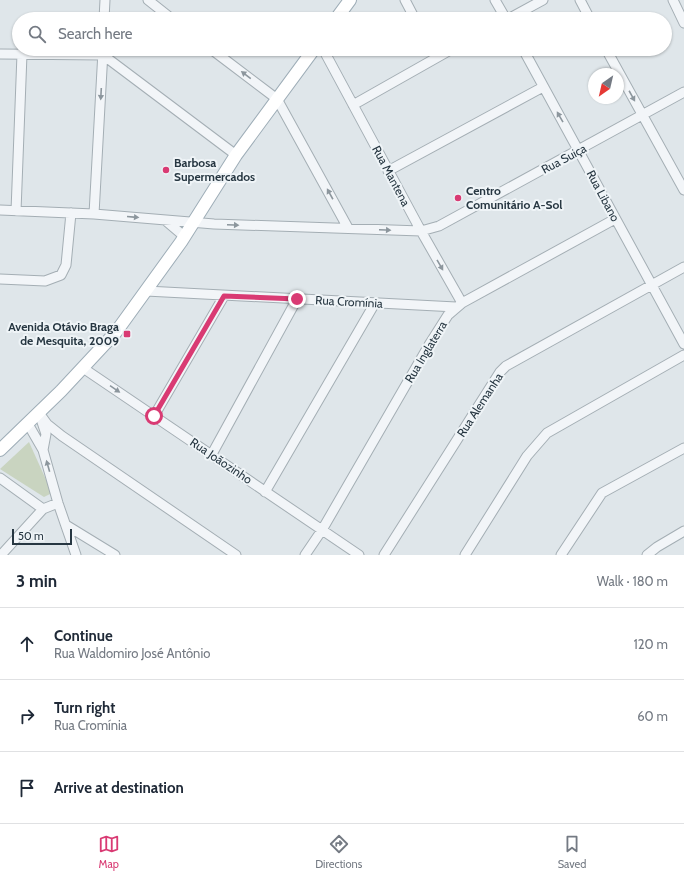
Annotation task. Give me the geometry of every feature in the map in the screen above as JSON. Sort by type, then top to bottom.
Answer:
[{"type":"main road","points":[[341,12],[350,0]]},
{"type":"main road","points":[[0,450],[39,413],[116,332],[184,237],[236,155],[309,56]]},
{"type":"street","points":[[104,12],[105,0]]},
{"type":"street","points":[[148,0],[163,12]]},
{"type":"street","points":[[405,0],[411,12]]},
{"type":"street","points":[[495,0],[503,12]]},
{"type":"street","points":[[520,12],[543,0]]},
{"type":"street","points":[[580,0],[586,12]]},
{"type":"street","points":[[673,0],[684,23]]},
{"type":"street","points":[[0,54],[12,54]]},
{"type":"street","points":[[16,211],[22,56]]},
{"type":"street","points":[[94,214],[103,56]]},
{"type":"street","points":[[108,56],[236,155]]},
{"type":"street","points":[[220,56],[278,99],[348,228]]},
{"type":"street","name":"Rua Mantena","points":[[327,56],[459,305]]},
{"type":"street","points":[[353,105],[429,56]]},
{"type":"street","name":"Rua Libano","points":[[526,56],[579,150],[684,344]]},
{"type":"street","points":[[610,56],[684,190]]},
{"type":"street","points":[[388,171],[543,87]]},
{"type":"street","name":"Rua Suiça","points":[[0,210],[94,214],[194,222],[421,231],[439,226],[684,92]]},
{"type":"street","points":[[0,279],[46,281],[52,280],[61,275],[66,265],[71,213]]},
{"type":"street","name":"Rua Inglaterra","points":[[305,555],[322,530],[440,326],[459,305],[615,219]]},
{"type":"street","points":[[165,220],[184,237]]},
{"type":"street","name":"Rua Alemanha","points":[[384,555],[500,372],[513,361],[684,267]]},
{"type":"street","name":"Rua Cromínia","points":[[146,290],[224,296],[375,303],[459,305]]},
{"type":"street","points":[[154,416],[224,296]]},
{"type":"street","points":[[212,454],[297,299]]},
{"type":"street","points":[[266,492],[375,303]]},
{"type":"street","points":[[464,555],[527,456],[547,433],[684,355]]},
{"type":"street","name":"Rua Joãozinho","points":[[83,368],[359,555]]},
{"type":"street","points":[[39,413],[47,424],[62,436],[236,555]]},
{"type":"street","points":[[39,413],[44,428],[44,446],[58,503],[76,555]]},
{"type":"street","points":[[28,424],[44,446]]},
{"type":"street","points":[[44,446],[62,436]]},
{"type":"street","points":[[561,555],[602,493],[684,448]]},
{"type":"street","points":[[0,478],[44,509]]},
{"type":"street","points":[[1,555],[44,509],[58,503]]},
{"type":"street","points":[[66,524],[115,555]]},
{"type":"street","points":[[647,555],[657,546],[684,532]]},
{"type":"green space","points":[[29,442],[52,493],[44,497],[0,469]]},
{"type":"place","name":"Barbosa Supermercados","points":[[166,170]]},
{"type":"place","name":"Centro Comunitário A-Sol","points":[[458,198]]},
{"type":"place","name":"Avenida Otávio Braga de Mesquita, 2009","points":[[127,334]]},
{"type":"route","points":[[154,416],[224,296],[297,299]]}]
